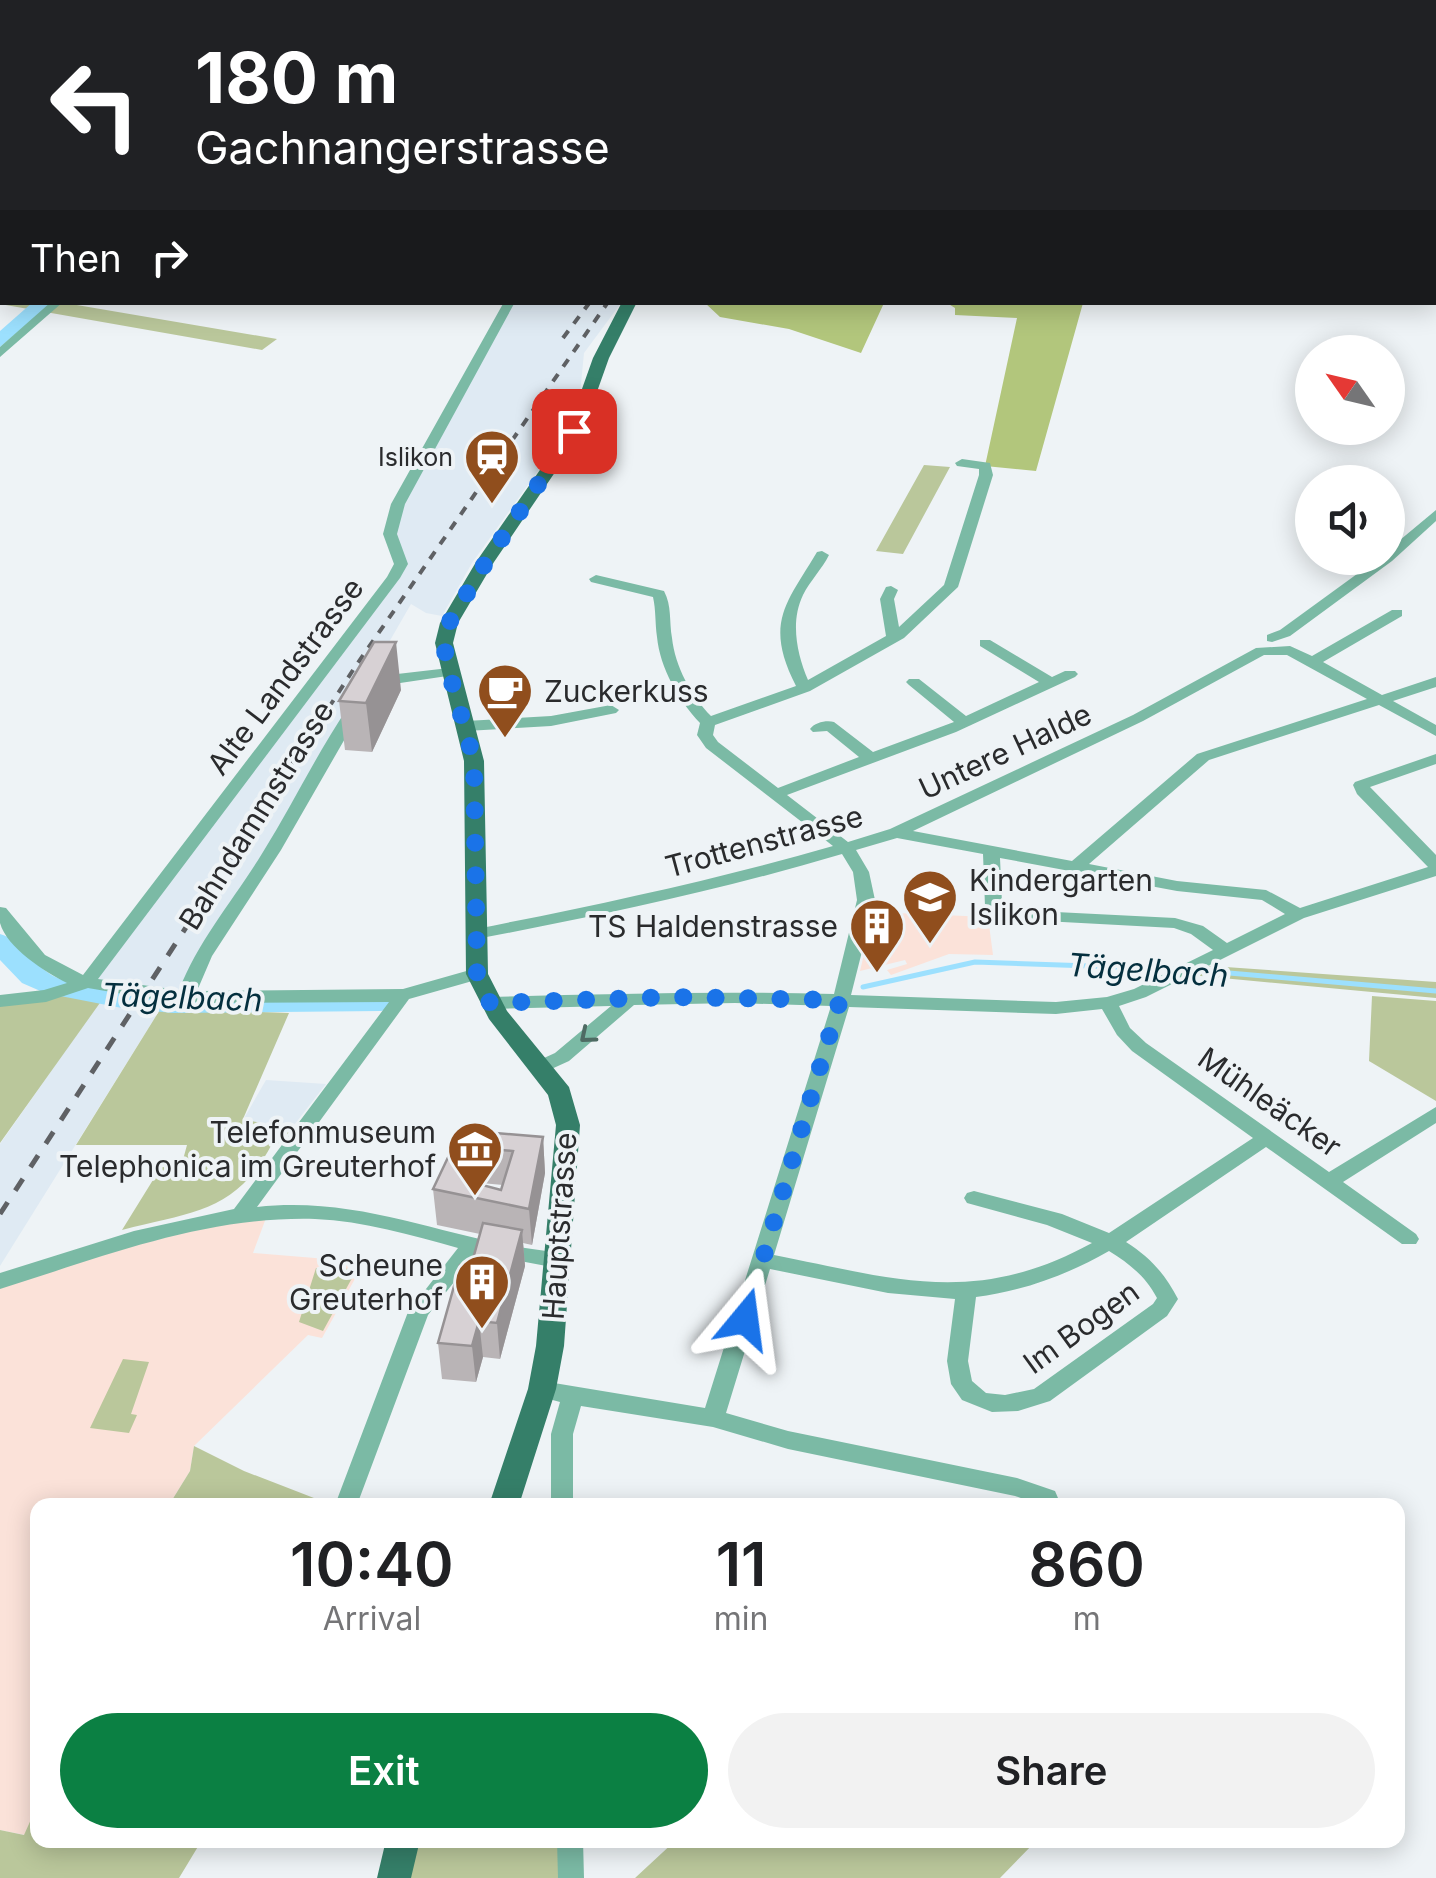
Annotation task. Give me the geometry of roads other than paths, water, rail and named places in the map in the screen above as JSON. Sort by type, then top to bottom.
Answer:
[{"type":"main road","name":"Hauptstrasse","points":[[506,1498],[542,1389],[550,1346],[568,1125],[560,1093],[490,1003],[477,974],[476,784],[466,726],[444,650],[449,623],[574,431],[602,358],[628,305]]},
{"type":"main road","points":[[394,1878],[401,1848]]},
{"type":"street","points":[[0,353],[55,305]]},
{"type":"street","name":"Alte Landstrasse","points":[[73,988],[393,578],[401,564],[390,534],[398,504],[508,305]]},
{"type":"street","points":[[708,722],[805,688],[894,640],[951,587],[986,474],[986,466],[962,464]]},
{"type":"street","points":[[1405,541],[1436,514]]},
{"type":"street","points":[[805,688],[789,648],[789,613],[798,591],[813,574],[822,555]]},
{"type":"street","points":[[1272,638],[1286,633],[1363,575]]},
{"type":"street","points":[[596,579],[659,594],[664,606],[665,642],[678,678],[708,722]]},
{"type":"street","points":[[892,590],[887,599],[894,640]]},
{"type":"street","points":[[1314,661],[1397,613]]},
{"type":"street","points":[[985,643],[1051,683]]},
{"type":"street","name":"Untere Halde","points":[[896,833],[1138,718],[1261,651],[1290,650],[1436,731]]},
{"type":"street","name":"Bahndammstrasse","points":[[186,995],[196,964],[272,851],[332,742],[372,682],[449,672]]},
{"type":"street","points":[[775,794],[965,723],[1070,674]]},
{"type":"street","points":[[914,682],[965,723]]},
{"type":"street","points":[[1074,868],[1203,757],[1436,682]]},
{"type":"street","points":[[466,726],[550,721],[610,710]]},
{"type":"street","points":[[708,722],[706,735],[712,746],[846,848],[860,872],[866,900],[840,1000],[713,1418]]},
{"type":"street","points":[[818,729],[830,725],[870,758]]},
{"type":"street","points":[[490,1003],[840,1000],[1056,1008],[1108,1003],[1180,974],[1298,914],[1436,867],[1362,791],[1361,785],[1436,759]]},
{"type":"street","name":"Trottenstrasse","points":[[476,934],[611,910],[896,833],[1192,888],[1266,895],[1298,914]]},
{"type":"street","points":[[991,853],[994,906],[1011,914],[1175,922],[1197,930],[1225,950]]},
{"type":"street","points":[[0,912],[73,988]]},
{"type":"street","points":[[0,1001],[73,988],[186,995],[403,994],[477,974]]},
{"type":"street","points":[[242,1213],[403,994]]},
{"type":"street","points":[[540,1067],[562,1056],[630,999]]},
{"type":"street","name":"Mühleäcker","points":[[1108,1003],[1123,1030],[1139,1047],[1409,1239]]},
{"type":"street","points":[[1330,1181],[1436,1114]]},
{"type":"street","points":[[762,1260],[920,1289],[965,1291],[1014,1284],[1065,1268],[1266,1138]]},
{"type":"street","name":"Im Bogen","points":[[965,1291],[967,1311],[958,1369],[964,1386],[989,1402],[1020,1404],[1057,1385],[1160,1310],[1168,1299],[1164,1285],[1108,1242],[1059,1218],[974,1198]]},
{"type":"street","points":[[0,1281],[176,1225],[242,1213],[300,1210],[368,1218],[471,1246],[558,1260]]},
{"type":"street","points":[[349,1498],[419,1312],[471,1246]]},
{"type":"street","points":[[542,1389],[713,1418],[788,1440],[1017,1487],[1047,1498]]},
{"type":"street","points":[[562,1498],[562,1434],[574,1396]]},
{"type":"street","points":[[570,1848],[571,1878]]},
{"type":"waterway","name":"Tägelbach","points":[[0,341],[41,305]]},
{"type":"waterway","name":"Tägelbach","points":[[0,943],[32,977],[55,987],[122,999],[173,1004],[381,1002]]},
{"type":"waterway","name":"Tägelbach","points":[[863,987],[975,962],[1179,969]]},
{"type":"waterway","name":"Tägelbach","points":[[1195,970],[1436,991]]},
{"type":"railway","points":[[563,338],[588,305]]},
{"type":"railway","points":[[221,874],[355,667],[606,305]]},
{"type":"railway","points":[[0,1214],[222,872]]},
{"type":"place","name":"Islikon","points":[[492,506]]},
{"type":"place","name":"Zuckerkuss","points":[[505,740]]},
{"type":"place","name":"Kindergarten Islikon","points":[[930,946]]},
{"type":"place","name":"TS Haldenstrasse","points":[[877,975]]},
{"type":"place","name":"Telefonmuseum Telephonica im Greuterhof","points":[[475,1198]]},
{"type":"place","name":"Scheune Greuterhof","points":[[482,1331]]}]
